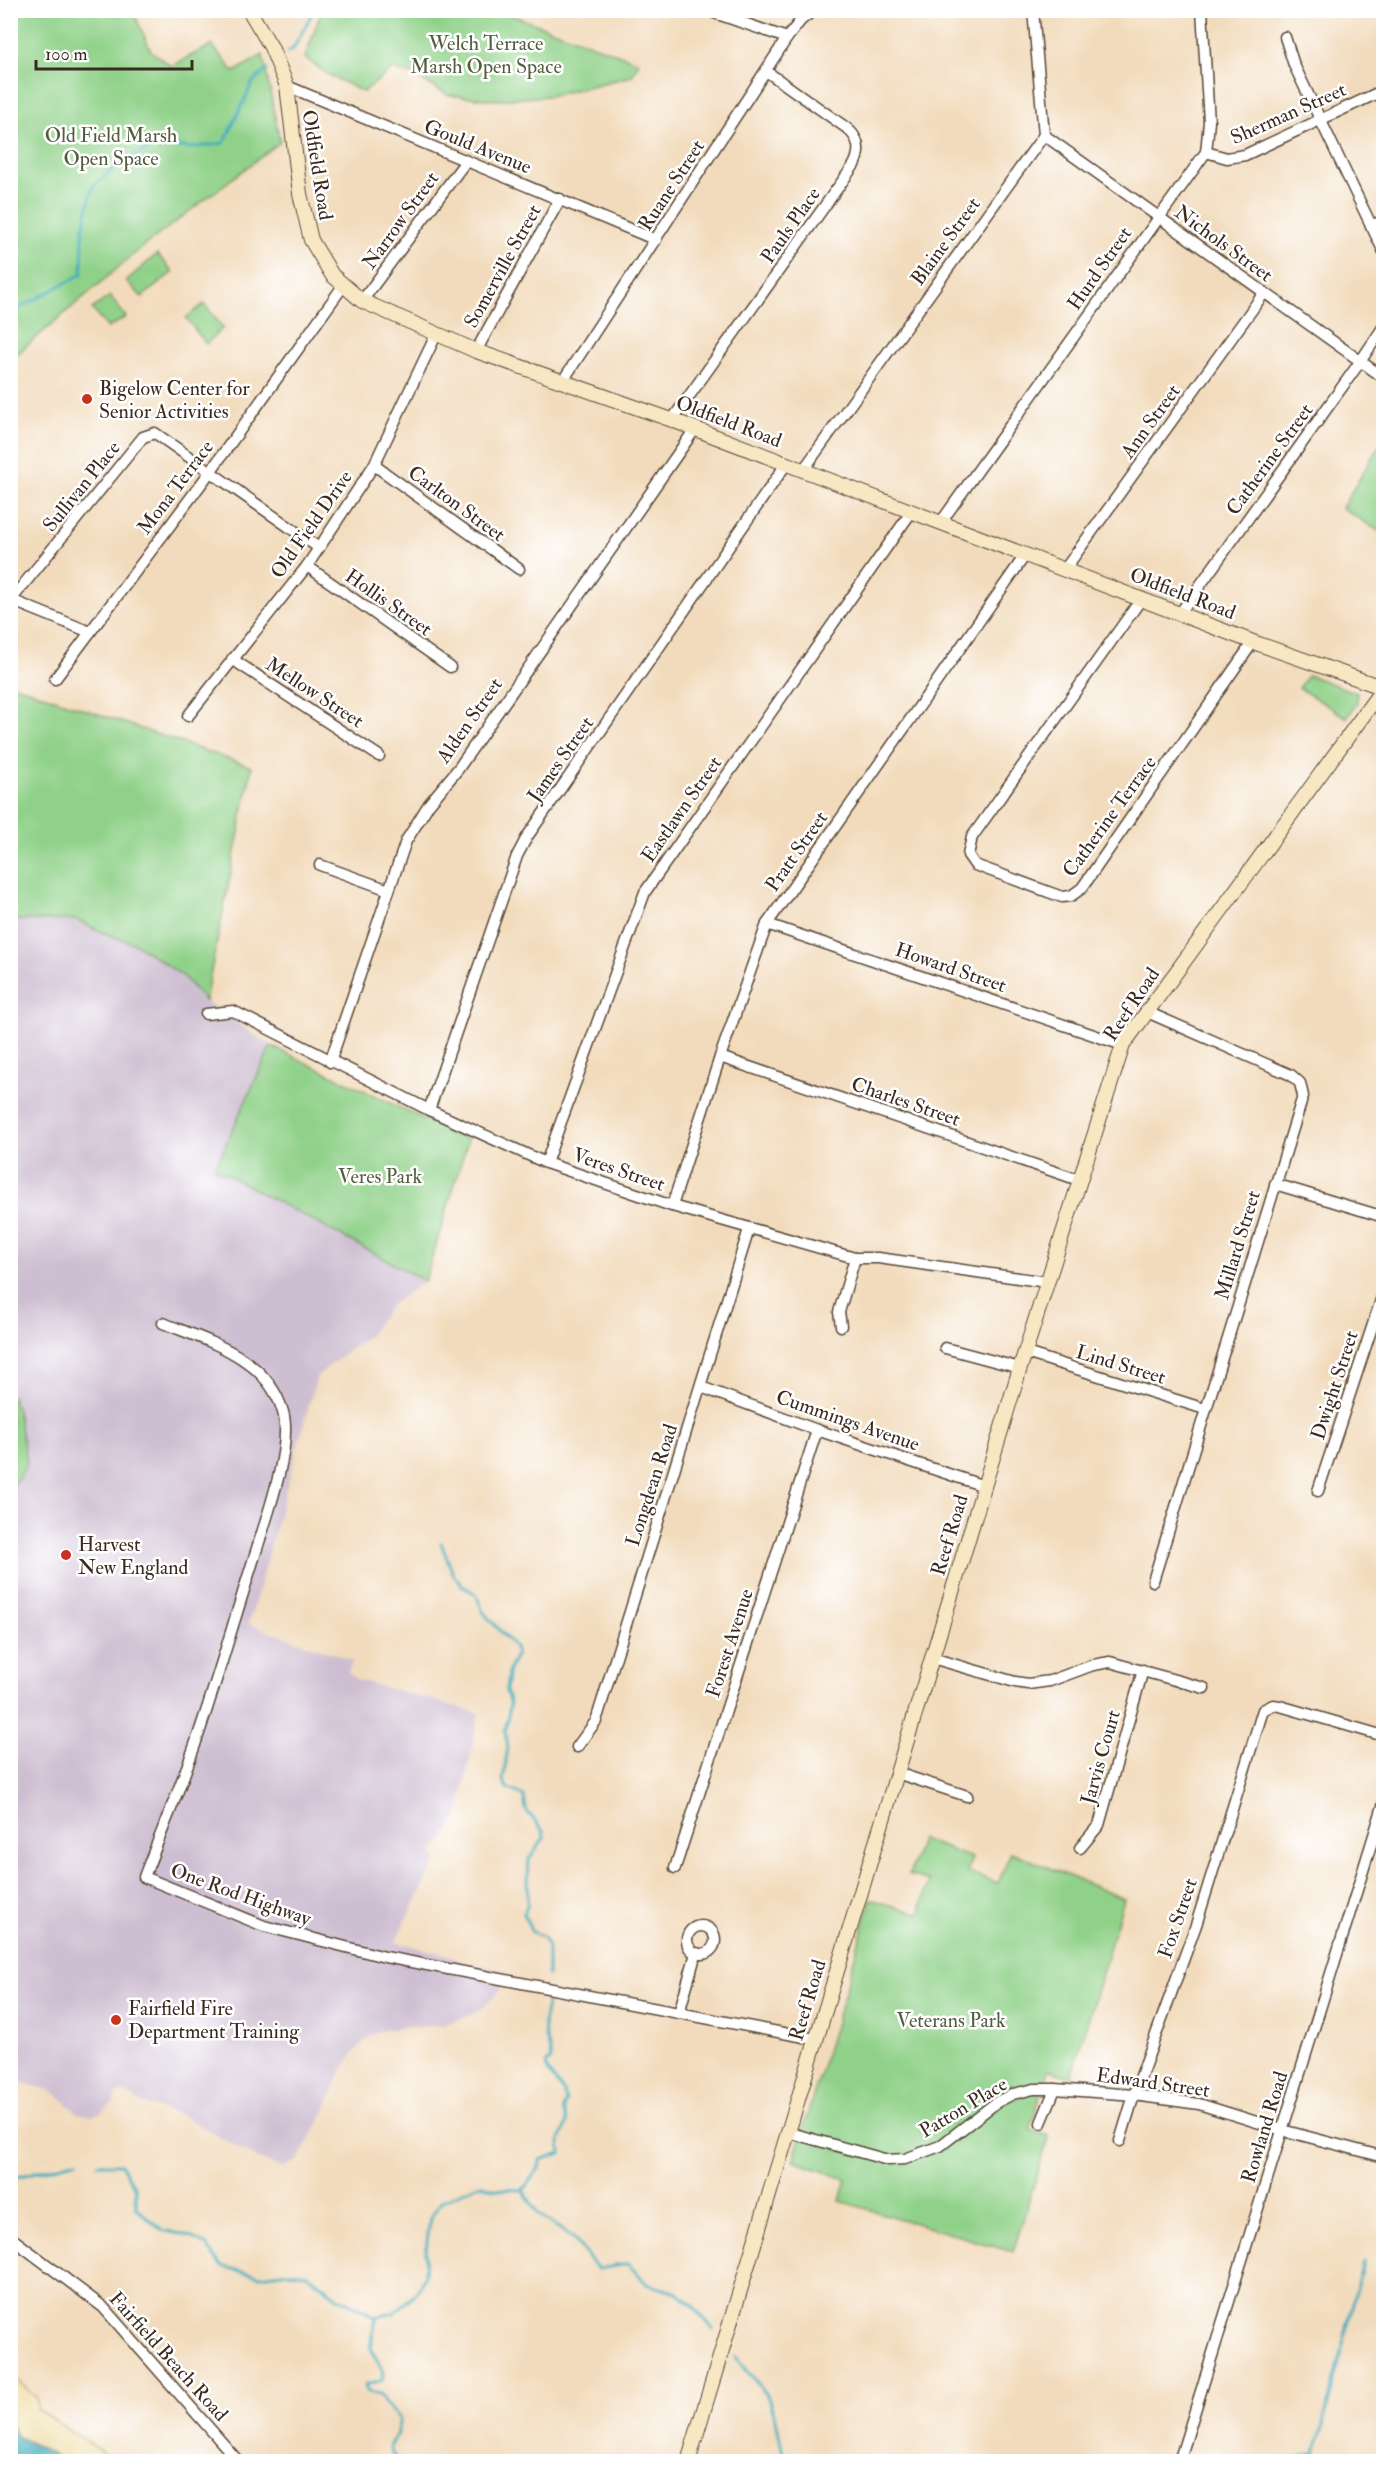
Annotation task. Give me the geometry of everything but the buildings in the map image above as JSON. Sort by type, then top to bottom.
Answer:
[{"type":"street","name":"Oldfield Road","points":[[249,10],[271,47],[285,82],[305,222],[311,240],[322,260],[343,286],[362,301],[476,351],[672,420],[1181,612],[1254,642],[1383,688]]},
{"type":"street","points":[[706,10],[787,38]]},
{"type":"street","name":"Ruane Street","points":[[562,382],[787,38],[801,20],[814,10]]},
{"type":"street","points":[[1033,10],[1044,135]]},
{"type":"street","points":[[1202,10],[1209,122],[1206,152]]},
{"type":"street","points":[[1285,37],[1294,65],[1383,252]]},
{"type":"street","name":"Pauls Place","points":[[672,420],[854,165],[858,156],[857,141],[848,129],[766,71]]},
{"type":"street","name":"Gould Avenue","points":[[285,82],[656,240]]},
{"type":"street","name":"Sherman Street","points":[[1206,152],[1227,158],[1239,157],[1383,90]]},
{"type":"street","name":"Nichols Street","points":[[1044,135],[1383,378]]},
{"type":"street","name":"Blaine Street","points":[[804,470],[1044,135]]},
{"type":"street","name":"Hurd Street","points":[[940,522],[1157,217],[1206,152]]},
{"type":"street","name":"Narrow Street","points":[[362,301],[466,161]]},
{"type":"street","name":"Somerville Street","points":[[476,351],[560,199]]},
{"type":"street","points":[[1371,226],[1383,220]]},
{"type":"street","name":"Mona Terrace","points":[[55,679],[210,472],[343,286]]},
{"type":"street","name":"Ann Street","points":[[1065,569],[1264,293]]},
{"type":"street","name":"Catherine Street","points":[[1181,612],[1360,362],[1383,326]]},
{"type":"street","name":"Old Field Drive","points":[[188,716],[307,566],[374,465],[436,335]]},
{"type":"street","name":"Alden Street","points":[[330,1062],[406,840],[429,804],[458,768],[694,429]]},
{"type":"street","name":"Sullivan Place","points":[[90,632],[11,600],[143,437],[154,433],[319,548]]},
{"type":"street","name":"James Street","points":[[429,1110],[517,856],[527,837],[788,464]]},
{"type":"street","name":"Carlton Street","points":[[374,465],[519,569]]},
{"type":"street","name":"Eastlawn Street","points":[[546,1163],[645,892],[912,511]]},
{"type":"street","name":"Pratt Street","points":[[672,1206],[720,1057],[768,924],[1026,554]]},
{"type":"street","name":"Hollis Street","points":[[307,566],[450,667]]},
{"type":"street","name":"Catherine Terrace","points":[[1142,598],[972,837],[968,855],[975,865],[1062,897],[1076,893],[1082,888],[1254,642]]},
{"type":"street","name":"Mellow Street","points":[[232,659],[380,756]]},
{"type":"street","name":"Reef Road","points":[[688,2462],[1020,1368],[1123,1045],[1383,688]]},
{"type":"street","points":[[320,865],[389,890]]},
{"type":"street","name":"Howard Street","points":[[768,924],[1123,1045]]},
{"type":"street","name":"Veres Street","points":[[206,1014],[233,1011],[330,1062],[546,1163],[672,1206],[855,1258],[878,1258],[1047,1282]]},
{"type":"street","name":"Millard Street","points":[[1147,1012],[1291,1075],[1300,1083],[1303,1096],[1153,1581]]},
{"type":"street","name":"Charles Street","points":[[720,1057],[1079,1180]]},
{"type":"street","points":[[1275,1184],[1383,1217]]},
{"type":"street","name":"Longdean Road","points":[[577,1747],[596,1721],[749,1229]]},
{"type":"street","points":[[841,1326],[839,1312],[855,1258]]},
{"type":"street","name":"Dwight Street","points":[[1318,1491],[1383,1291]]},
{"type":"street","name":"One Rod Highway","points":[[163,1323],[235,1352],[258,1371],[273,1392],[283,1412],[285,1442],[266,1518],[204,1717],[144,1877],[264,1926],[320,1942],[385,1957],[815,2039]]},
{"type":"street","points":[[945,1348],[1020,1368]]},
{"type":"street","name":"Lind Street","points":[[1026,1353],[1205,1409]]},
{"type":"street","name":"Cummings Avenue","points":[[701,1387],[818,1430],[984,1486]]},
{"type":"street","name":"Forest Avenue","points":[[675,1868],[818,1430]]},
{"type":"street","points":[[933,1658],[1028,1684],[1050,1681],[1093,1665],[1110,1662],[1204,1688]]},
{"type":"street","name":"Jarvis Court","points":[[1080,1848],[1099,1825],[1143,1670]]},
{"type":"street","name":"Fox Street","points":[[1120,2141],[1134,2095],[1196,1925],[1260,1715],[1266,1707],[1280,1706],[1383,1736]]},
{"type":"street","points":[[897,1773],[967,1796]]},
{"type":"street","name":"Rowland Road","points":[[1179,2462],[1383,1803]]},
{"type":"street","points":[[679,2013],[696,1953]]},
{"type":"street","name":"Patton Place","points":[[787,2132],[888,2160],[905,2159],[948,2141],[997,2102],[1013,2094],[1034,2089],[1055,2089]]},
{"type":"street","points":[[1041,2123],[1055,2089]]},
{"type":"street","name":"Edward Street","points":[[1055,2089],[1134,2095],[1199,2104],[1282,2130],[1383,2157]]},
{"type":"street","name":"Fairfield Beach Road","points":[[10,2237],[103,2307],[239,2462]]},
{"type":"shaded area","points":[[38,918],[77,920],[96,930],[136,944],[183,976],[205,1001],[271,1046],[215,1168],[425,1281],[391,1305],[370,1334],[317,1376],[249,1624],[352,1660],[348,1673],[358,1680],[479,1713],[458,1815],[442,1842],[433,1852],[437,1860],[395,1942],[444,1954],[462,1962],[505,1971],[500,1990],[482,2009],[468,2016],[442,2025],[387,2029],[369,2036],[354,2052],[341,2072],[323,2115],[297,2161],[281,2168],[248,2154],[182,2115],[141,2103],[128,2093],[118,2092],[113,2103],[100,2113],[77,2114],[60,2096],[49,2090],[11,2080],[10,1486],[18,1479],[27,1463],[17,1411],[11,1395],[11,920]]},
{"type":"green space","name":"Old Field Marsh Open Space","points":[[11,10],[133,11],[151,51],[171,66],[212,45],[234,72],[263,55],[280,142],[140,249],[11,359]]},
{"type":"green space","name":"Welch Terrace Marsh Open Space","points":[[498,10],[639,62],[632,76],[549,96],[496,100],[448,95],[415,76],[393,69],[363,92],[329,75],[305,58],[320,15],[325,11]]},
{"type":"green space","points":[[157,254],[173,272],[142,297],[126,281]]},
{"type":"green space","points":[[110,296],[126,317],[108,328],[92,309]]},
{"type":"green space","points":[[204,304],[223,328],[206,344],[186,318]]},
{"type":"green space","points":[[1383,439],[1384,526],[1380,532],[1342,508]]},
{"type":"green space","points":[[1308,675],[1357,693],[1357,703],[1347,718],[1299,688]]},
{"type":"green space","points":[[11,684],[252,767],[205,1001],[183,976],[136,944],[96,930],[77,920],[11,920]]},
{"type":"green space","name":"Veres Park","points":[[271,1046],[468,1140],[425,1281],[215,1168]]},
{"type":"green space","points":[[11,1395],[17,1411],[27,1463],[11,1486]]},
{"type":"green space","name":"Veterans Park","points":[[921,1839],[972,1858],[967,1872],[998,1883],[1011,1852],[1124,1899],[1071,2077],[1048,2070],[1030,2130],[1049,2136],[1013,2252],[840,2201],[846,2179],[793,2161],[871,1899],[919,1914],[929,1881],[909,1875]]},
{"type":"sand","points":[[10,2374],[37,2398],[37,2409],[97,2448],[112,2461],[65,2461],[17,2436],[11,2424]]},
{"type":"water","points":[[10,2424],[17,2436],[65,2461],[11,2461]]},
{"type":"waterway","points":[[288,52],[293,49],[314,10]]},
{"type":"waterway","points":[[10,310],[21,307],[82,274],[83,229],[93,186],[119,164],[157,144],[190,148],[224,143],[253,82],[267,70]]},
{"type":"waterway","points":[[441,1543],[454,1576],[463,1586],[476,1594],[483,1612],[515,1647],[516,1654],[508,1673],[506,1691],[510,1705],[505,1732],[508,1747],[503,1780],[507,1788],[524,1796],[526,1810],[543,1831],[544,1838],[529,1859],[527,1906],[524,1914],[531,1931],[543,1937],[548,1947],[548,1975]]},
{"type":"waterway","points":[[523,2190],[539,2168],[540,2160],[561,2153],[560,2140],[567,2123],[563,2109],[566,2100],[564,2092],[548,2072],[546,2064],[551,2059],[544,2026],[548,2001]]},
{"type":"waterway","points":[[10,2179],[77,2161]]},
{"type":"waterway","points":[[98,2164],[121,2164],[136,2189],[136,2208],[162,2230],[189,2236],[206,2245],[221,2266],[260,2276],[289,2272],[307,2274],[339,2298],[376,2317],[394,2313],[417,2292],[425,2275],[430,2218],[442,2201],[480,2184],[494,2189],[523,2190],[538,2214],[573,2238],[598,2269],[628,2264],[647,2284],[677,2293],[692,2305],[713,2329]]},
{"type":"waterway","points":[[1201,2462],[1284,2461],[1316,2453],[1363,2262]]},
{"type":"waterway","points":[[376,2317],[371,2348],[383,2372],[382,2380],[365,2385],[367,2392],[381,2394],[384,2403],[400,2418],[396,2436],[390,2447],[393,2455],[402,2462]]},
{"type":"waterway","points":[[736,2357],[767,2395],[776,2419],[784,2459],[787,2462]]},
{"type":"place","name":"Bigelow Center for Senior Activities","points":[[87,399]]},
{"type":"place","name":"Harvest New England","points":[[66,1555]]},
{"type":"place","name":"Fairfield Fire Department Training","points":[[116,2020]]}]
